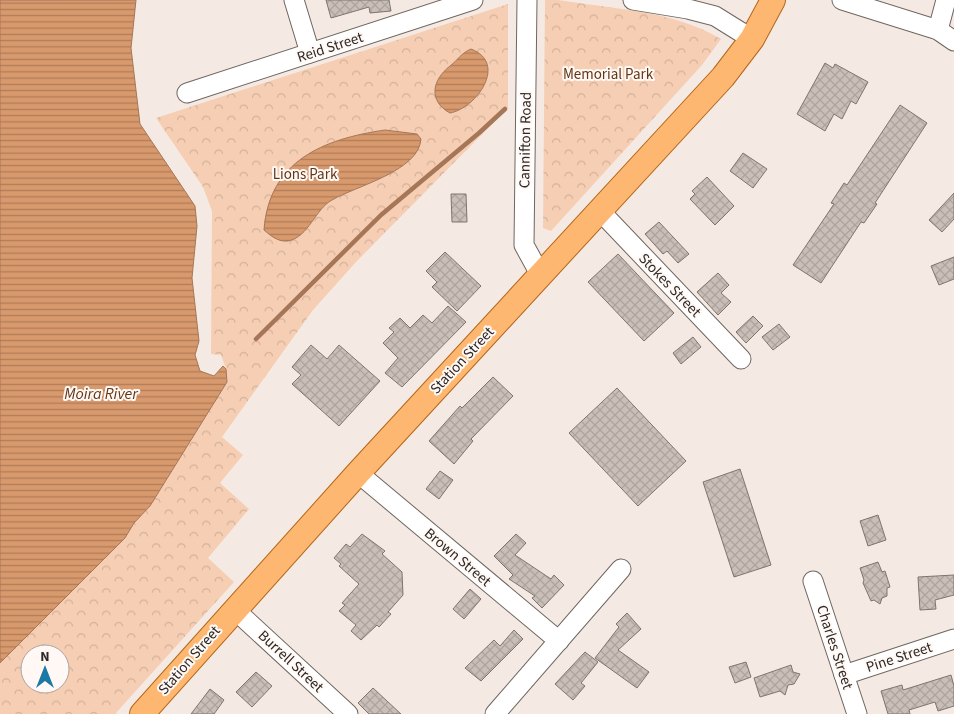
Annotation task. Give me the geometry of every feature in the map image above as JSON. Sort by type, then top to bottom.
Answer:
[{"type":"main road","name":"Station Street","points":[[142,714],[234,609],[723,76],[752,39],[773,0]]},
{"type":"street","points":[[294,0],[310,53]]},
{"type":"street","name":"Reid Street","points":[[188,93],[310,53],[438,5],[473,0]]},
{"type":"street","name":"Cannifton Road","points":[[527,0],[524,244],[541,276]]},
{"type":"street","points":[[633,0],[715,16],[752,39]]},
{"type":"street","points":[[842,0],[938,30],[954,41]]},
{"type":"street","points":[[938,30],[946,0]]},
{"type":"street","name":"Stokes Street","points":[[600,211],[741,358]]},
{"type":"street","name":"Brown Street","points":[[358,473],[559,641]]},
{"type":"street","points":[[495,714],[621,569]]},
{"type":"street","name":"Charles Street","points":[[813,581],[857,714]]},
{"type":"street","name":"Burrell Street","points":[[234,609],[348,714]]},
{"type":"street","name":"Pine Street","points":[[844,675],[954,640]]},
{"type":"green space","name":"Memorial Park","points":[[545,0],[558,0],[663,16],[702,29],[721,39],[702,65],[551,231],[543,228]]},
{"type":"green space","name":"Lions Park","points":[[508,4],[508,108],[356,262],[313,310],[222,437],[243,455],[220,483],[249,509],[208,558],[234,582],[115,714],[0,714],[0,663],[125,538],[134,523],[150,506],[227,382],[226,369],[221,355],[211,354],[212,211],[203,187],[156,118]]},
{"type":"water","name":"Moira River","points":[[0,0],[136,0],[131,48],[140,124],[195,206],[197,226],[192,278],[199,341],[195,355],[200,371],[214,376],[223,366],[226,369],[227,382],[150,506],[134,523],[125,538],[0,663]]},
{"type":"water","points":[[471,49],[482,56],[487,64],[488,74],[478,94],[470,103],[450,113],[438,103],[435,90],[436,84],[444,72]]},
{"type":"water","points":[[385,130],[417,134],[421,139],[418,150],[410,160],[385,176],[326,204],[307,229],[295,238],[281,241],[264,230],[268,206],[276,187],[288,170],[321,147],[362,134]]},
{"type":"building","points":[[326,0],[389,0],[391,11],[370,13],[369,7],[331,18]]},
{"type":"building","points":[[825,63],[833,68],[835,64],[868,82],[856,104],[851,101],[842,119],[834,114],[825,131],[797,114]]},
{"type":"building","points":[[900,105],[927,123],[875,203],[877,204],[864,223],[861,222],[821,283],[793,265],[834,204],[831,203],[844,183],[847,185]]},
{"type":"building","points":[[743,153],[767,169],[753,188],[730,171]]},
{"type":"building","points":[[707,177],[734,206],[715,225],[690,199],[695,194],[692,191]]},
{"type":"building","points":[[954,193],[954,219],[942,232],[929,220]]},
{"type":"building","points":[[451,194],[466,194],[467,222],[452,222]]},
{"type":"building","points":[[659,222],[689,254],[678,263],[667,251],[663,254],[645,234]]},
{"type":"building","points":[[445,252],[481,286],[457,311],[432,287],[437,282],[426,271]]},
{"type":"building","points":[[618,254],[674,313],[644,341],[588,282]]},
{"type":"building","points":[[954,257],[954,279],[939,285],[931,266]]},
{"type":"building","points":[[718,273],[729,285],[721,293],[731,302],[718,315],[697,292]]},
{"type":"building","points":[[448,306],[466,322],[402,387],[385,373],[398,358],[383,343],[394,332],[389,328],[400,318],[410,328],[423,315],[432,323]]},
{"type":"building","points":[[753,316],[763,326],[746,343],[736,332]]},
{"type":"building","points":[[779,324],[790,337],[773,350],[762,337]]},
{"type":"building","points":[[693,337],[701,347],[681,364],[673,353]]},
{"type":"building","points":[[311,345],[327,359],[339,345],[380,381],[339,426],[292,384],[301,375],[292,367]]},
{"type":"building","points":[[493,377],[513,396],[471,439],[473,441],[454,464],[429,441],[460,406],[462,408]]},
{"type":"building","points":[[617,388],[686,461],[638,506],[569,433]]},
{"type":"building","points":[[740,469],[771,565],[734,577],[703,482]]},
{"type":"building","points":[[440,471],[453,480],[439,499],[426,489]]},
{"type":"building","points":[[878,515],[886,540],[868,546],[860,521]]},
{"type":"building","points":[[362,534],[385,551],[382,554],[402,572],[403,595],[388,612],[391,614],[379,627],[377,625],[361,640],[351,631],[356,625],[339,611],[345,605],[342,603],[359,584],[339,566],[341,564],[334,558],[346,544],[350,547]]},
{"type":"building","points":[[516,534],[526,543],[515,555],[551,579],[554,575],[564,585],[542,608],[532,598],[535,596],[509,579],[513,575],[494,556]]},
{"type":"building","points":[[878,562],[882,572],[885,571],[890,587],[887,588],[887,596],[882,598],[880,604],[874,600],[871,601],[863,583],[864,580],[860,568]]},
{"type":"building","points":[[954,575],[954,595],[935,600],[936,609],[920,610],[918,577]]},
{"type":"building","points":[[470,589],[481,599],[464,619],[453,609]]},
{"type":"building","points":[[627,613],[641,629],[618,650],[649,672],[637,688],[595,658],[619,627],[616,624]]},
{"type":"building","points":[[514,630],[523,639],[481,681],[465,668],[494,640],[500,646]]},
{"type":"building","points":[[585,652],[598,662],[581,683],[585,686],[573,700],[555,684]]},
{"type":"building","points":[[746,662],[751,677],[735,683],[729,667]]},
{"type":"building","points":[[791,665],[793,672],[800,674],[794,684],[788,685],[785,695],[780,691],[760,697],[754,678]]},
{"type":"building","points":[[256,672],[272,686],[252,707],[236,692]]},
{"type":"building","points":[[951,675],[954,686],[954,706],[938,711],[935,702],[909,710],[910,714],[888,714],[881,691],[902,685],[903,690]]},
{"type":"building","points":[[373,688],[401,714],[369,714],[358,703]]},
{"type":"building","points":[[210,689],[224,700],[214,714],[191,714]]},
{"type":"waterway","points":[[256,339],[381,215],[505,109]]}]
